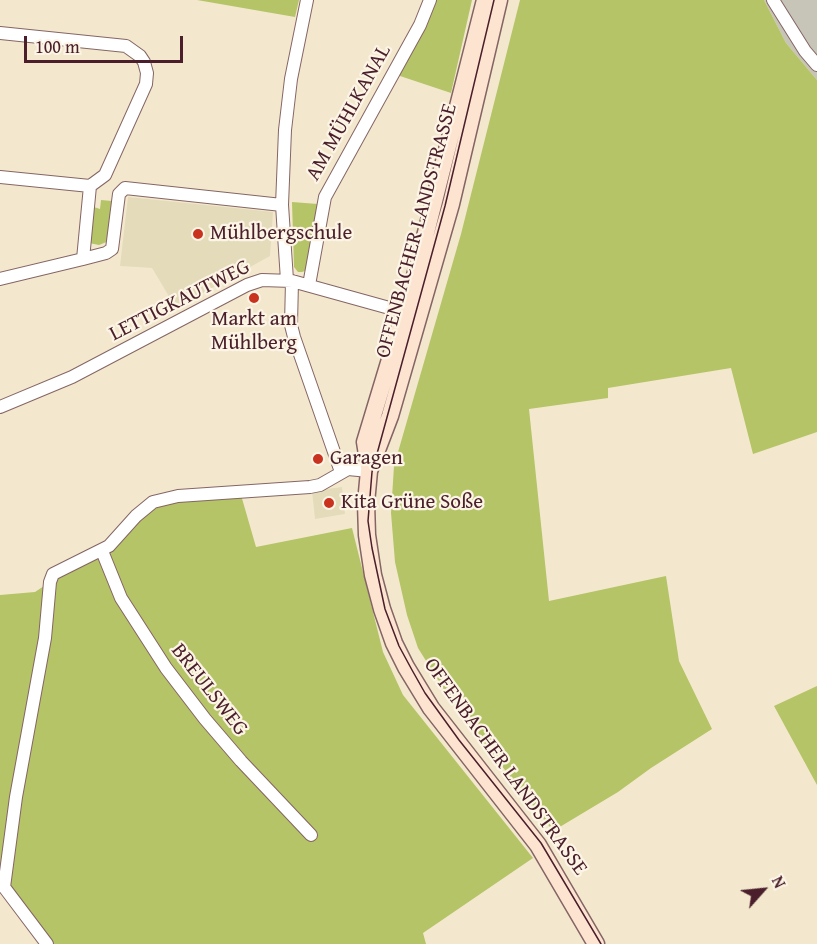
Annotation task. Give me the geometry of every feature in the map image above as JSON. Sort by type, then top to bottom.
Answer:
[{"type":"main road","name":"OFFENBACHER LANDSTRASSE","points":[[485,0],[390,416],[369,471],[366,521],[369,556],[382,609],[399,656],[431,708],[538,845],[596,944]]},
{"type":"main road","name":"OFFENBACHER LANDSTRASSE","points":[[412,314],[451,204],[499,0]]},
{"type":"street","points":[[307,0],[291,79],[285,130],[282,205],[291,324],[341,472]]},
{"type":"street","name":"AM MÜHLKANAL","points":[[309,285],[325,197],[420,25],[430,0]]},
{"type":"street","points":[[773,0],[805,51],[817,65]]},
{"type":"street","points":[[0,33],[126,46],[140,56],[144,62],[147,78],[105,175],[90,186],[0,177]]},
{"type":"street","points":[[83,259],[90,186]]},
{"type":"street","points":[[0,279],[106,253],[112,249],[119,194],[122,189],[128,187],[282,205]]},
{"type":"street","name":"LETTIGKAUTWEG","points":[[0,407],[72,377],[247,285],[262,280],[289,280],[412,314]]},
{"type":"street","points":[[46,944],[2,887],[45,638],[50,582],[53,574],[102,551],[153,502],[178,496],[310,487],[328,481],[348,469],[369,471]]},
{"type":"street","name":"BREULSWEG","points":[[102,551],[120,598],[166,668],[234,753],[311,836]]},
{"type":"shaded area","points":[[764,0],[817,0],[817,80],[786,43]]},
{"type":"shaded area","name":"Mühlbergschule","points":[[128,197],[273,212],[270,256],[176,308],[152,268],[120,266]]},
{"type":"shaded area","name":"Kita Grüne Soße","points":[[342,487],[345,514],[315,519],[312,491]]},
{"type":"green space","points":[[197,0],[299,0],[295,17]]},
{"type":"green space","points":[[430,0],[472,0],[451,93],[394,74]]},
{"type":"green space","points":[[520,0],[764,0],[786,43],[817,80],[817,432],[753,454],[731,368],[608,388],[608,398],[529,409],[549,601],[666,576],[679,661],[712,729],[618,792],[553,831],[453,704],[418,648],[407,615],[395,562],[391,513],[394,466],[461,234]]},
{"type":"green space","points":[[101,200],[112,201],[109,241],[99,245],[89,243],[94,207],[100,209]]},
{"type":"green space","points":[[292,202],[318,204],[307,267],[302,272],[298,272],[294,267]]},
{"type":"green space","points":[[241,495],[256,547],[352,528],[383,652],[403,695],[533,858],[423,933],[426,944],[51,944],[7,883],[56,578],[150,509],[162,504]]},
{"type":"green space","points":[[44,586],[47,587],[0,880],[0,595],[35,592]]},
{"type":"green space","points":[[817,686],[817,785],[774,706]]},
{"type":"tram line","points":[[494,0],[445,206],[372,472],[368,521],[385,609],[399,646],[412,670],[425,693],[459,740],[541,843],[601,944]]},
{"type":"place","name":"Mühlbergschule","points":[[198,234]]},
{"type":"place","name":"Markt am Mühlberg","points":[[254,298]]},
{"type":"place","name":"Garagen","points":[[318,459]]},
{"type":"place","name":"Kita Grüne Soße","points":[[329,503]]}]
